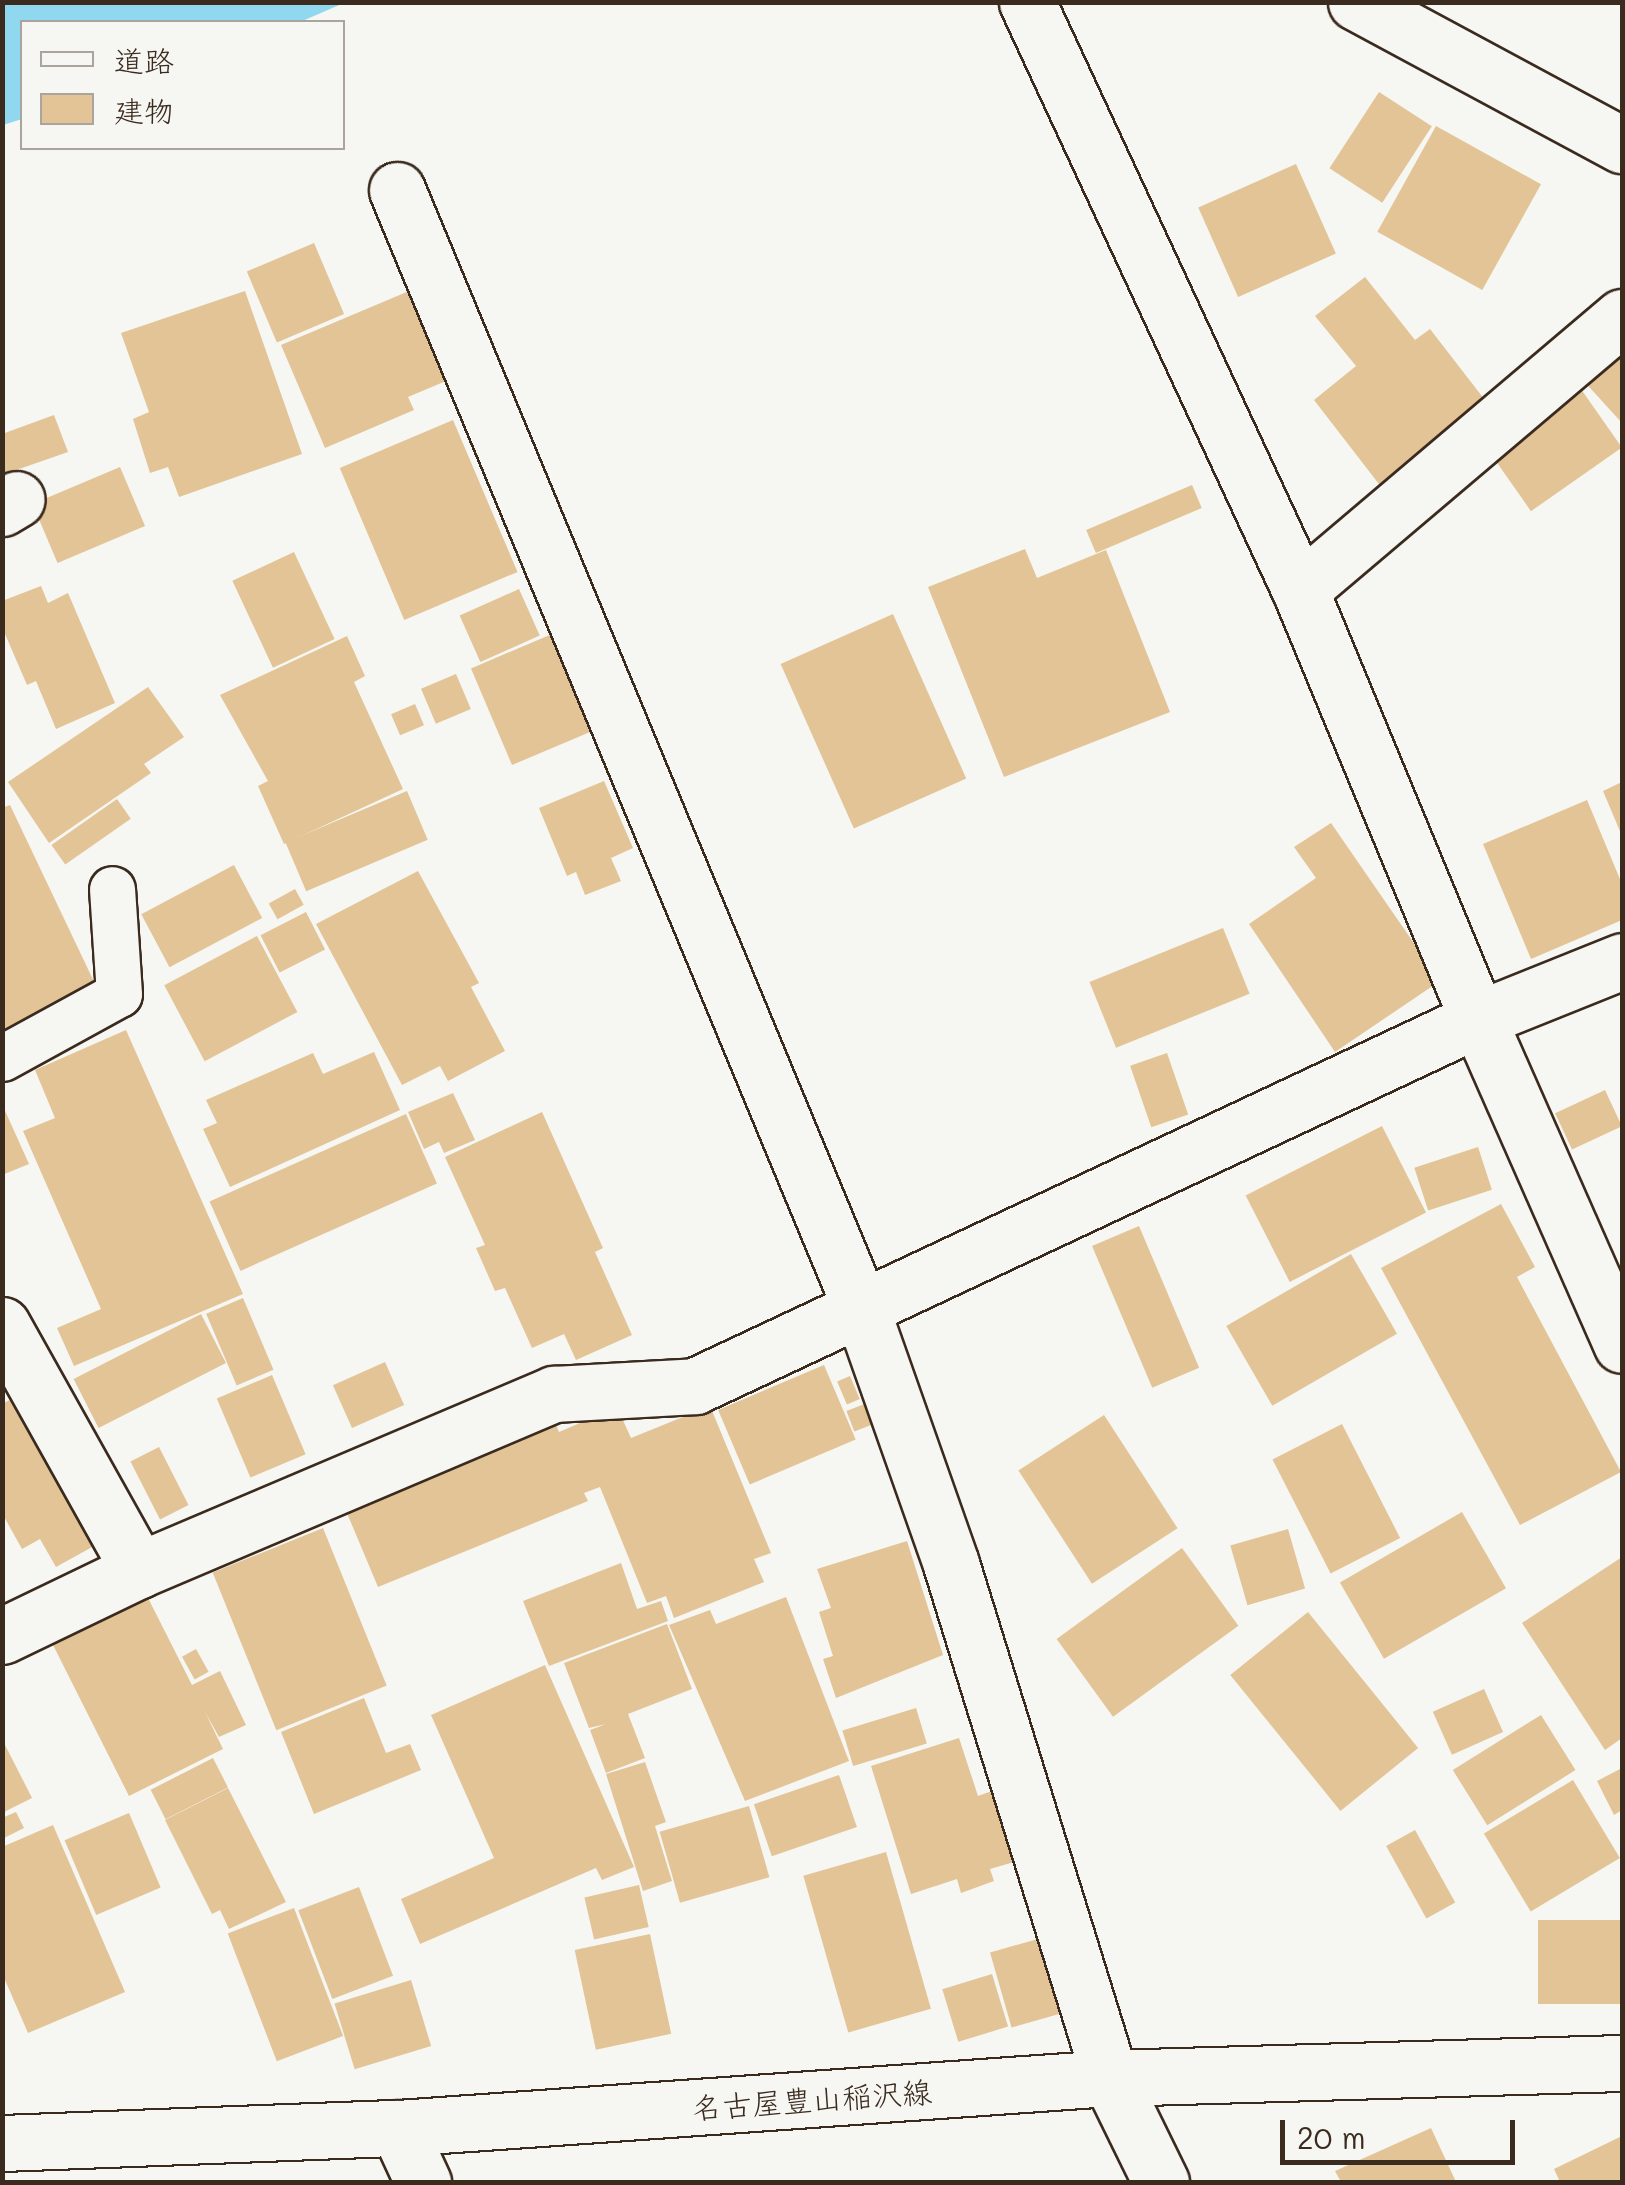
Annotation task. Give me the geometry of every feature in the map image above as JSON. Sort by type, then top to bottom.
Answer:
[{"type":"street","points":[[1027,2],[1300,590],[1478,1019],[1622,1345]]},
{"type":"street","points":[[1356,2],[1622,144]]},
{"type":"street","points":[[397,190],[861,1308],[951,1564],[1110,2078],[1161,2182]]},
{"type":"street","points":[[1300,590],[1622,317]]},
{"type":"street","points":[[2,1636],[138,1570],[554,1394],[694,1386],[1478,1019],[1622,962]]},
{"type":"street","points":[[2,1325],[138,1570]]},
{"type":"street","name":"名古屋豊山稲沢線","points":[[2,2143],[398,2128],[1110,2078],[1622,2063]]},
{"type":"street","points":[[398,2128],[424,2182]]},
{"type":"lane","points":[[2,1058],[118,994],[112,889]]},
{"type":"water","points":[[3,2],[344,3],[305,20],[20,20],[20,120],[3,125]]},
{"type":"building","points":[[1379,92],[1432,126],[1382,203],[1329,168]]},
{"type":"building","points":[[1436,126],[1541,184],[1482,290],[1377,232]]},
{"type":"building","points":[[1296,164],[1336,254],[1238,297],[1198,208]]},
{"type":"building","points":[[314,243],[344,314],[277,342],[247,272]]},
{"type":"building","points":[[1365,277],[1415,340],[1430,329],[1488,404],[1382,488],[1314,400],[1356,366],[1315,316]]},
{"type":"building","points":[[245,291],[302,454],[179,497],[168,467],[150,473],[133,419],[149,412],[121,333]]},
{"type":"building","points":[[409,291],[446,381],[408,397],[414,410],[325,448],[281,345]]},
{"type":"building","points":[[1622,339],[1622,423],[1581,378]]},
{"type":"building","points":[[1576,382],[1622,448],[1531,511],[1485,446]]},
{"type":"building","points":[[54,415],[68,452],[2,475],[2,434]]},
{"type":"building","points":[[453,420],[517,572],[404,620],[340,468]]},
{"type":"building","points":[[120,467],[145,526],[58,563],[33,504]]},
{"type":"building","points":[[1192,485],[1202,508],[1096,553],[1086,530]]},
{"type":"building","points":[[1025,549],[1037,578],[1106,550],[1170,712],[1004,777],[928,587]]},
{"type":"building","points":[[294,552],[335,639],[273,668],[232,581]]},
{"type":"building","points":[[41,586],[48,603],[68,593],[115,703],[56,729],[36,681],[27,685],[2,627],[2,601]]},
{"type":"building","points":[[519,589],[540,636],[480,662],[460,615]]},
{"type":"building","points":[[893,614],[966,778],[854,828],[781,664]]},
{"type":"building","points":[[552,634],[593,731],[512,765],[471,668]]},
{"type":"building","points":[[347,636],[365,676],[354,682],[403,789],[284,844],[258,786],[268,781],[220,695]]},
{"type":"building","points":[[456,674],[471,709],[436,724],[421,689]]},
{"type":"building","points":[[148,687],[184,737],[144,764],[151,773],[49,843],[8,782]]},
{"type":"building","points":[[415,704],[424,725],[400,735],[391,714]]},
{"type":"building","points":[[604,781],[633,848],[611,858],[621,881],[585,895],[576,872],[567,876],[539,808]]},
{"type":"building","points":[[1622,782],[1622,836],[1603,791]]},
{"type":"building","points":[[407,791],[428,840],[306,891],[285,843]]},
{"type":"building","points":[[117,799],[131,819],[65,865],[51,845]]},
{"type":"building","points":[[1587,800],[1622,884],[1622,920],[1531,959],[1483,844]]},
{"type":"building","points":[[10,805],[97,988],[2,1033],[2,808]]},
{"type":"building","points":[[1331,823],[1440,981],[1335,1052],[1249,924],[1316,878],[1294,847]]},
{"type":"building","points":[[234,865],[262,918],[169,967],[141,914]]},
{"type":"building","points":[[418,871],[479,983],[471,987],[505,1051],[448,1081],[440,1066],[402,1085],[316,924]]},
{"type":"building","points":[[295,889],[304,905],[277,919],[269,904]]},
{"type":"building","points":[[306,912],[325,949],[280,973],[261,935]]},
{"type":"building","points":[[1223,928],[1250,994],[1116,1048],[1089,982]]},
{"type":"building","points":[[257,936],[297,1012],[205,1061],[164,985]]},
{"type":"building","points":[[126,1030],[243,1294],[74,1366],[57,1328],[101,1309],[23,1131],[55,1118],[35,1070]]},
{"type":"building","points":[[374,1052],[400,1110],[230,1187],[203,1129],[217,1123],[206,1100],[313,1053],[323,1074]]},
{"type":"building","points":[[1167,1053],[1188,1114],[1151,1127],[1130,1066]]},
{"type":"building","points":[[1605,1090],[1622,1126],[1572,1149],[1555,1113]]},
{"type":"building","points":[[453,1093],[475,1140],[444,1153],[439,1142],[424,1149],[408,1112]]},
{"type":"building","points":[[2,1104],[29,1164],[2,1175]]},
{"type":"building","points":[[542,1112],[603,1248],[595,1252],[632,1335],[576,1360],[564,1334],[532,1348],[505,1288],[495,1291],[476,1248],[485,1245],[445,1157]]},
{"type":"building","points":[[406,1114],[437,1183],[240,1271],[210,1201]]},
{"type":"building","points":[[1382,1126],[1426,1212],[1290,1282],[1246,1195]]},
{"type":"building","points":[[1478,1147],[1492,1190],[1428,1211],[1414,1168]]},
{"type":"building","points":[[1501,1204],[1535,1267],[1517,1277],[1621,1472],[1520,1525],[1381,1268]]},
{"type":"building","points":[[1139,1226],[1199,1368],[1152,1388],[1092,1246]]},
{"type":"building","points":[[1351,1254],[1397,1334],[1272,1406],[1226,1326]]},
{"type":"building","points":[[243,1298],[273,1370],[237,1385],[206,1314]]},
{"type":"building","points":[[201,1314],[226,1363],[99,1428],[74,1379]]},
{"type":"building","points":[[385,1362],[404,1405],[352,1428],[333,1385]]},
{"type":"building","points":[[824,1365],[856,1440],[750,1484],[718,1410]]},
{"type":"building","points":[[272,1375],[306,1454],[250,1478],[217,1398]]},
{"type":"building","points":[[850,1376],[860,1399],[847,1404],[837,1381]]},
{"type":"building","points":[[23,1393],[103,1541],[56,1567],[40,1539],[22,1549],[2,1513],[2,1404]]},
{"type":"building","points":[[867,1403],[875,1424],[854,1431],[846,1411]]},
{"type":"building","points":[[710,1406],[771,1553],[754,1559],[764,1582],[674,1618],[666,1596],[647,1603],[600,1487],[584,1493],[588,1501],[378,1587],[344,1506],[554,1420],[559,1432],[617,1407],[631,1438]]},
{"type":"building","points":[[1104,1415],[1178,1528],[1092,1584],[1018,1471]]},
{"type":"building","points":[[1342,1424],[1400,1538],[1331,1573],[1273,1459]]},
{"type":"building","points":[[159,1447],[189,1505],[160,1519],[130,1462]]},
{"type":"building","points":[[1462,1512],[1506,1588],[1384,1659],[1340,1583]]},
{"type":"building","points":[[323,1528],[387,1686],[276,1730],[213,1573]]},
{"type":"building","points":[[1288,1529],[1305,1589],[1247,1605],[1230,1546]]},
{"type":"building","points":[[907,1541],[943,1655],[836,1698],[823,1659],[833,1656],[819,1612],[831,1608],[817,1569]]},
{"type":"building","points":[[1182,1548],[1238,1626],[1113,1717],[1057,1639]]},
{"type":"building","points":[[1622,1557],[1622,1738],[1605,1750],[1522,1623]]},
{"type":"building","points":[[621,1563],[637,1609],[661,1601],[668,1621],[549,1666],[523,1601]]},
{"type":"building","points":[[146,1594],[192,1685],[220,1671],[246,1725],[219,1737],[205,1712],[223,1749],[129,1796],[51,1641]]},
{"type":"building","points":[[786,1597],[849,1761],[745,1801],[669,1625],[710,1610],[716,1624]]},
{"type":"building","points":[[1308,1612],[1418,1748],[1340,1811],[1230,1675]]},
{"type":"building","points":[[667,1624],[692,1689],[628,1714],[645,1758],[606,1773],[590,1730],[606,1724],[589,1728],[564,1663]]},
{"type":"building","points":[[196,1649],[209,1672],[195,1679],[182,1657]]},
{"type":"building","points":[[545,1665],[634,1867],[602,1880],[596,1868],[420,1944],[401,1899],[494,1858],[431,1715]]},
{"type":"building","points":[[1484,1689],[1503,1732],[1452,1755],[1433,1712]]},
{"type":"building","points":[[364,1698],[386,1753],[410,1744],[421,1770],[314,1814],[281,1732]]},
{"type":"building","points":[[916,1708],[927,1743],[853,1766],[842,1731]]},
{"type":"building","points":[[1541,1715],[1575,1770],[1487,1825],[1453,1770]]},
{"type":"building","points":[[959,1738],[978,1796],[992,1791],[1014,1862],[990,1869],[994,1881],[961,1893],[957,1879],[911,1894],[871,1766]]},
{"type":"building","points":[[2,1739],[32,1798],[2,1813]]},
{"type":"building","points":[[213,1758],[228,1787],[166,1819],[151,1790]]},
{"type":"building","points":[[645,1762],[666,1822],[655,1826],[672,1881],[643,1891],[606,1774]]},
{"type":"building","points":[[1622,1768],[1622,1810],[1614,1815],[1597,1781]]},
{"type":"building","points":[[839,1775],[857,1827],[772,1856],[754,1804]]},
{"type":"building","points":[[1573,1780],[1620,1858],[1531,1912],[1484,1834]]},
{"type":"building","points":[[228,1788],[286,1902],[229,1929],[220,1910],[212,1914],[165,1820]]},
{"type":"building","points":[[749,1806],[769,1877],[680,1903],[660,1832]]},
{"type":"building","points":[[16,1812],[24,1828],[2,1839],[2,1818]]},
{"type":"building","points":[[129,1813],[161,1888],[96,1915],[65,1840]]},
{"type":"building","points":[[53,1825],[125,1992],[28,2033],[2,1973],[2,1847]]},
{"type":"building","points":[[1415,1830],[1455,1903],[1426,1919],[1386,1846]]},
{"type":"building","points":[[886,1852],[931,2009],[848,2032],[803,1876]]},
{"type":"building","points":[[639,1885],[649,1927],[594,1939],[584,1898]]},
{"type":"building","points":[[359,1887],[393,1976],[332,1999],[298,1910]]},
{"type":"building","points":[[294,1908],[343,2036],[277,2061],[228,1933]]},
{"type":"building","points":[[1538,1920],[1622,1920],[1622,2004],[1538,2004]]},
{"type":"building","points":[[650,1934],[671,2034],[596,2050],[575,1950]]},
{"type":"building","points":[[1041,1938],[1062,2013],[1012,2028],[990,1953]]},
{"type":"building","points":[[992,1974],[1008,2027],[958,2042],[942,1989]]},
{"type":"building","points":[[411,1980],[431,2046],[355,2069],[334,2003]]},
{"type":"building","points":[[1431,2128],[1456,2182],[1341,2182],[1335,2171]]},
{"type":"building","points":[[1622,2136],[1622,2182],[1560,2182],[1554,2169]]}]
